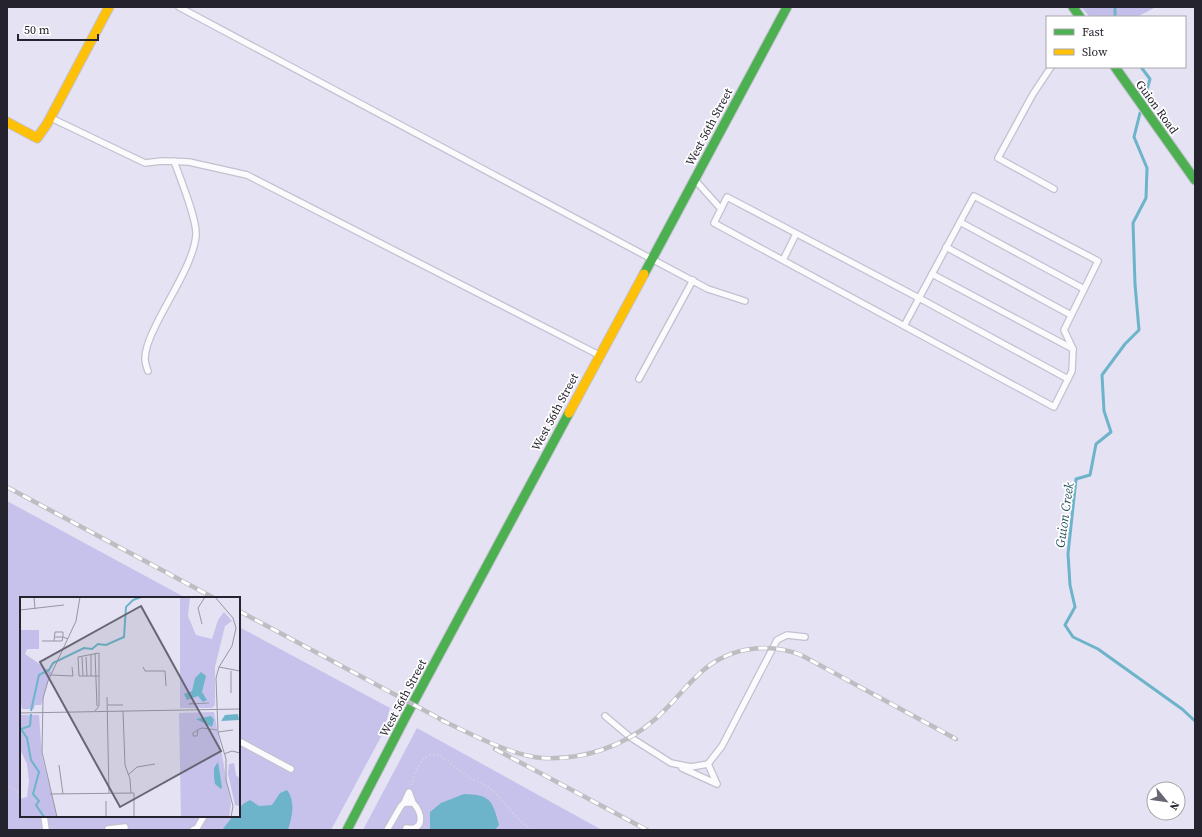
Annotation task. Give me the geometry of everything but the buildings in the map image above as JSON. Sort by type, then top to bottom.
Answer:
[{"type":"main road","points":[[7,122],[36,138],[50,118],[109,7]]},
{"type":"main road","name":"West 56th Street","points":[[347,830],[401,725],[787,7]]},
{"type":"main road","points":[[1073,7],[1079,16]]},
{"type":"main road","name":"Guion Road","points":[[1116,68],[1195,180]]},
{"type":"lane","points":[[179,7],[708,289],[745,301]]},
{"type":"lane","points":[[1050,68],[1033,94],[998,158],[1054,188]]},
{"type":"lane","points":[[50,118],[145,163],[162,161],[189,162],[247,175],[599,355]]},
{"type":"lane","points":[[148,371],[145,360],[146,350],[151,335],[187,264],[194,246],[196,233],[193,217],[174,161]]},
{"type":"lane","points":[[695,179],[721,209]]},
{"type":"lane","points":[[904,326],[919,298],[932,274],[946,247],[974,196],[1098,261],[1064,330],[1073,349],[1072,371],[1068,379],[1054,407],[904,326],[714,222],[727,197],[919,298],[1068,379]]},
{"type":"lane","points":[[960,222],[1084,289]]},
{"type":"lane","points":[[783,260],[796,234]]},
{"type":"lane","points":[[946,247],[1072,315]]},
{"type":"lane","points":[[932,274],[1073,349]]},
{"type":"lane","points":[[639,379],[692,280]]},
{"type":"lane","points":[[671,763],[691,767],[708,764],[722,746],[777,640],[787,635],[806,637]]},
{"type":"lane","points":[[605,716],[630,737],[671,763],[717,784],[708,764]]},
{"type":"lane","points":[[240,742],[291,769]]},
{"type":"lane","points":[[406,828],[413,829],[418,827],[421,822],[421,816],[413,803],[409,792]]},
{"type":"lane","points":[[387,830],[409,792]]},
{"type":"lane","points":[[404,803],[413,803]]},
{"type":"lane","points":[[44,817],[46,830]]},
{"type":"lane","points":[[193,830],[197,828],[203,817]]},
{"type":"lane","points":[[108,829],[125,827]]},
{"type":"path","points":[[409,792],[417,768],[422,760],[427,756],[437,754],[472,779],[492,790],[519,820],[533,830]]},
{"type":"path","points":[[7,785],[20,793]]},
{"type":"shaded area","points":[[1081,7],[1156,7],[1139,16],[1089,16]]},
{"type":"shaded area","points":[[7,501],[184,597],[20,597],[20,817],[240,817],[240,628],[390,708],[383,733],[331,830],[7,830]]},
{"type":"shaded area","points":[[417,728],[602,830],[363,830]]},
{"type":"water","points":[[287,790],[292,799],[292,815],[288,830],[222,830],[232,817],[240,817],[240,808],[245,803],[250,800],[259,806],[272,805],[280,793]]},
{"type":"water","points":[[464,794],[480,796],[489,800],[492,804],[499,825],[495,830],[430,830],[430,812],[441,803]]},
{"type":"waterway","name":"Guion Creek","points":[[1115,7],[1115,16]]},
{"type":"waterway","name":"Guion Creek","points":[[1142,68],[1150,79],[1144,100]]},
{"type":"waterway","name":"Guion Creek","points":[[1140,113],[1134,137],[1147,168],[1146,198],[1133,223],[1135,284],[1139,330],[1125,344],[1102,375],[1104,411],[1111,432],[1096,444],[1090,475],[1076,479],[1068,554],[1070,585],[1075,607],[1065,625],[1073,637],[1098,649],[1182,709],[1195,721]]},
{"type":"railway","points":[[7,487],[212,597]]},
{"type":"railway","points":[[240,612],[446,722]]},
{"type":"railway","points":[[441,720],[504,749],[518,753],[543,758],[572,757],[587,754],[615,745],[641,730],[665,710],[708,666],[720,659],[733,653],[746,650],[774,648],[801,655],[956,739]]},
{"type":"railway","points":[[495,749],[647,830]]},
{"type":"traffic: fast","points":[[644,274],[787,7]]},
{"type":"traffic: fast","points":[[1073,7],[1079,16]]},
{"type":"traffic: fast","points":[[1116,68],[1195,180]]},
{"type":"traffic: fast","points":[[347,830],[405,718],[569,413]]},
{"type":"traffic: slow","points":[[7,122],[37,138],[47,124],[109,7]]},
{"type":"traffic: slow","points":[[569,413],[644,274]]}]
